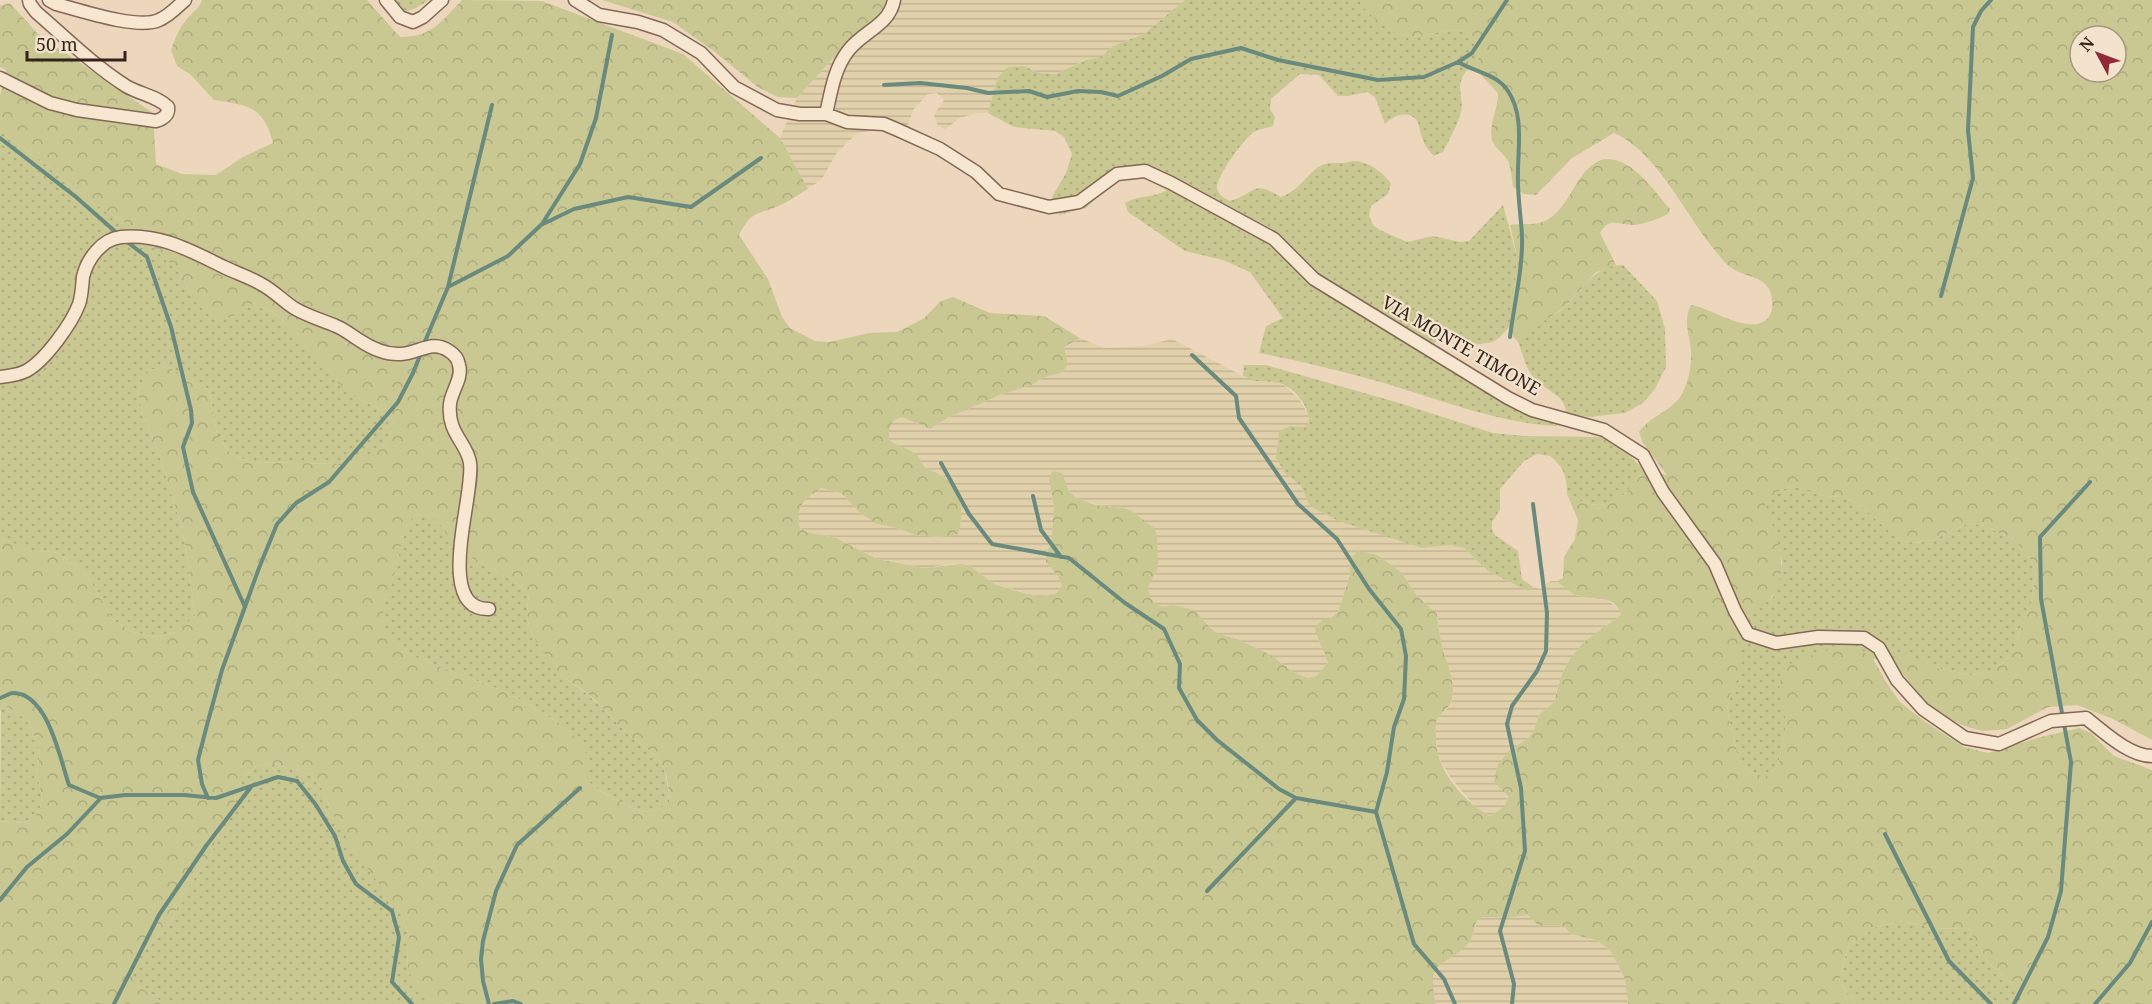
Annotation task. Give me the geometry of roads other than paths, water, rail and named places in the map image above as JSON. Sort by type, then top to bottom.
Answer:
[{"type":"street","points":[[0,78],[25,88],[42,100],[77,110],[156,121],[165,117],[168,112],[168,107],[163,103],[128,87],[102,69],[36,12],[29,0]]},
{"type":"street","points":[[49,0],[56,4],[118,20],[149,22],[163,18],[185,0]]},
{"type":"street","points":[[386,0],[400,17],[413,22],[423,17],[442,0]]},
{"type":"street","name":"VIA MONTE TIMONE","points":[[575,0],[599,15],[638,22],[663,30],[701,53],[734,87],[777,110],[800,114],[826,114],[847,122],[884,124],[940,149],[976,172],[999,194],[1049,207],[1079,202],[1117,174],[1145,171],[1171,183],[1274,239],[1314,279],[1508,398],[1532,410],[1604,430],[1643,455],[1663,492],[1715,564],[1735,611],[1748,634],[1776,643],[1818,637],[1864,638],[1879,648],[1897,680],[1923,709],[1965,738],[1999,744],[2051,721],[2086,718],[2121,745],[2152,756]]},
{"type":"street","points":[[826,114],[839,65],[849,50],[868,32],[882,24],[892,12],[894,0]]},
{"type":"street","points":[[0,377],[25,372],[46,353],[78,307],[85,270],[92,257],[108,241],[122,237],[152,238],[191,249],[263,284],[296,309],[345,330],[370,347],[400,354],[428,346],[441,346],[452,353],[459,365],[459,376],[450,405],[450,417],[454,431],[470,464],[460,561],[461,588],[472,604],[489,609]]},
{"type":"waterway","points":[[884,85],[920,83],[967,88],[988,93],[1029,91],[1047,97],[1078,91],[1101,92],[1118,96],[1162,76],[1191,59],[1241,48],[1278,60],[1378,80],[1424,77],[1472,53],[1507,0]]},
{"type":"waterway","points":[[1941,296],[1973,178],[1968,130],[1973,27],[1981,11],[1991,0]]},
{"type":"waterway","points":[[448,287],[508,256],[542,224],[580,164],[596,118],[612,35]]},
{"type":"waterway","points":[[1458,62],[1503,85],[1513,100],[1518,120],[1518,180],[1522,248],[1510,337]]},
{"type":"waterway","points":[[423,346],[448,287],[492,105]]},
{"type":"waterway","points":[[0,138],[76,197],[118,234]]},
{"type":"waterway","points":[[543,224],[574,209],[628,197],[691,207],[761,158]]},
{"type":"waterway","points":[[126,241],[147,257],[171,327],[191,410],[192,423],[183,447],[193,492],[245,607]]},
{"type":"waterway","points":[[208,798],[202,784],[198,760],[222,670],[277,524],[296,503],[329,482],[398,402],[421,353]]},
{"type":"waterway","points":[[1192,355],[1236,396],[1239,418],[1298,504],[1337,539],[1369,589],[1401,629],[1406,656],[1404,699],[1394,727],[1387,772],[1376,812],[1414,944],[1444,979],[1455,1004]]},
{"type":"waterway","points":[[941,463],[969,514],[992,544],[1069,558],[1125,603],[1164,629],[1180,664],[1179,688],[1197,720],[1217,740],[1279,789],[1296,798],[1376,812]]},
{"type":"waterway","points":[[2014,1004],[2048,937],[2061,891],[2071,762],[2041,599],[2040,537],[2090,482]]},
{"type":"waterway","points":[[1033,496],[1041,530],[1061,557]]},
{"type":"waterway","points":[[1512,1004],[1514,984],[1500,931],[1525,851],[1521,788],[1507,724],[1512,706],[1537,671],[1546,651],[1547,613],[1533,504]]},
{"type":"waterway","points":[[0,698],[13,693],[25,696],[35,704],[51,729],[69,785],[100,798],[125,795],[184,795],[216,798],[278,777],[297,781],[316,805],[335,836],[343,861],[356,884],[392,911],[399,937],[392,982],[412,1004]]},
{"type":"waterway","points":[[114,1004],[159,915],[206,846],[251,787]]},
{"type":"waterway","points":[[489,1004],[483,981],[481,959],[483,941],[496,891],[517,845],[580,788]]},
{"type":"waterway","points":[[1207,891],[1296,798]]},
{"type":"waterway","points":[[0,900],[27,867],[67,834],[100,799]]},
{"type":"waterway","points":[[1885,834],[1949,961],[1991,1004]]},
{"type":"waterway","points":[[2095,1004],[2130,963],[2152,922]]},
{"type":"waterway","points":[[494,1004],[513,1001],[521,1004]]}]
